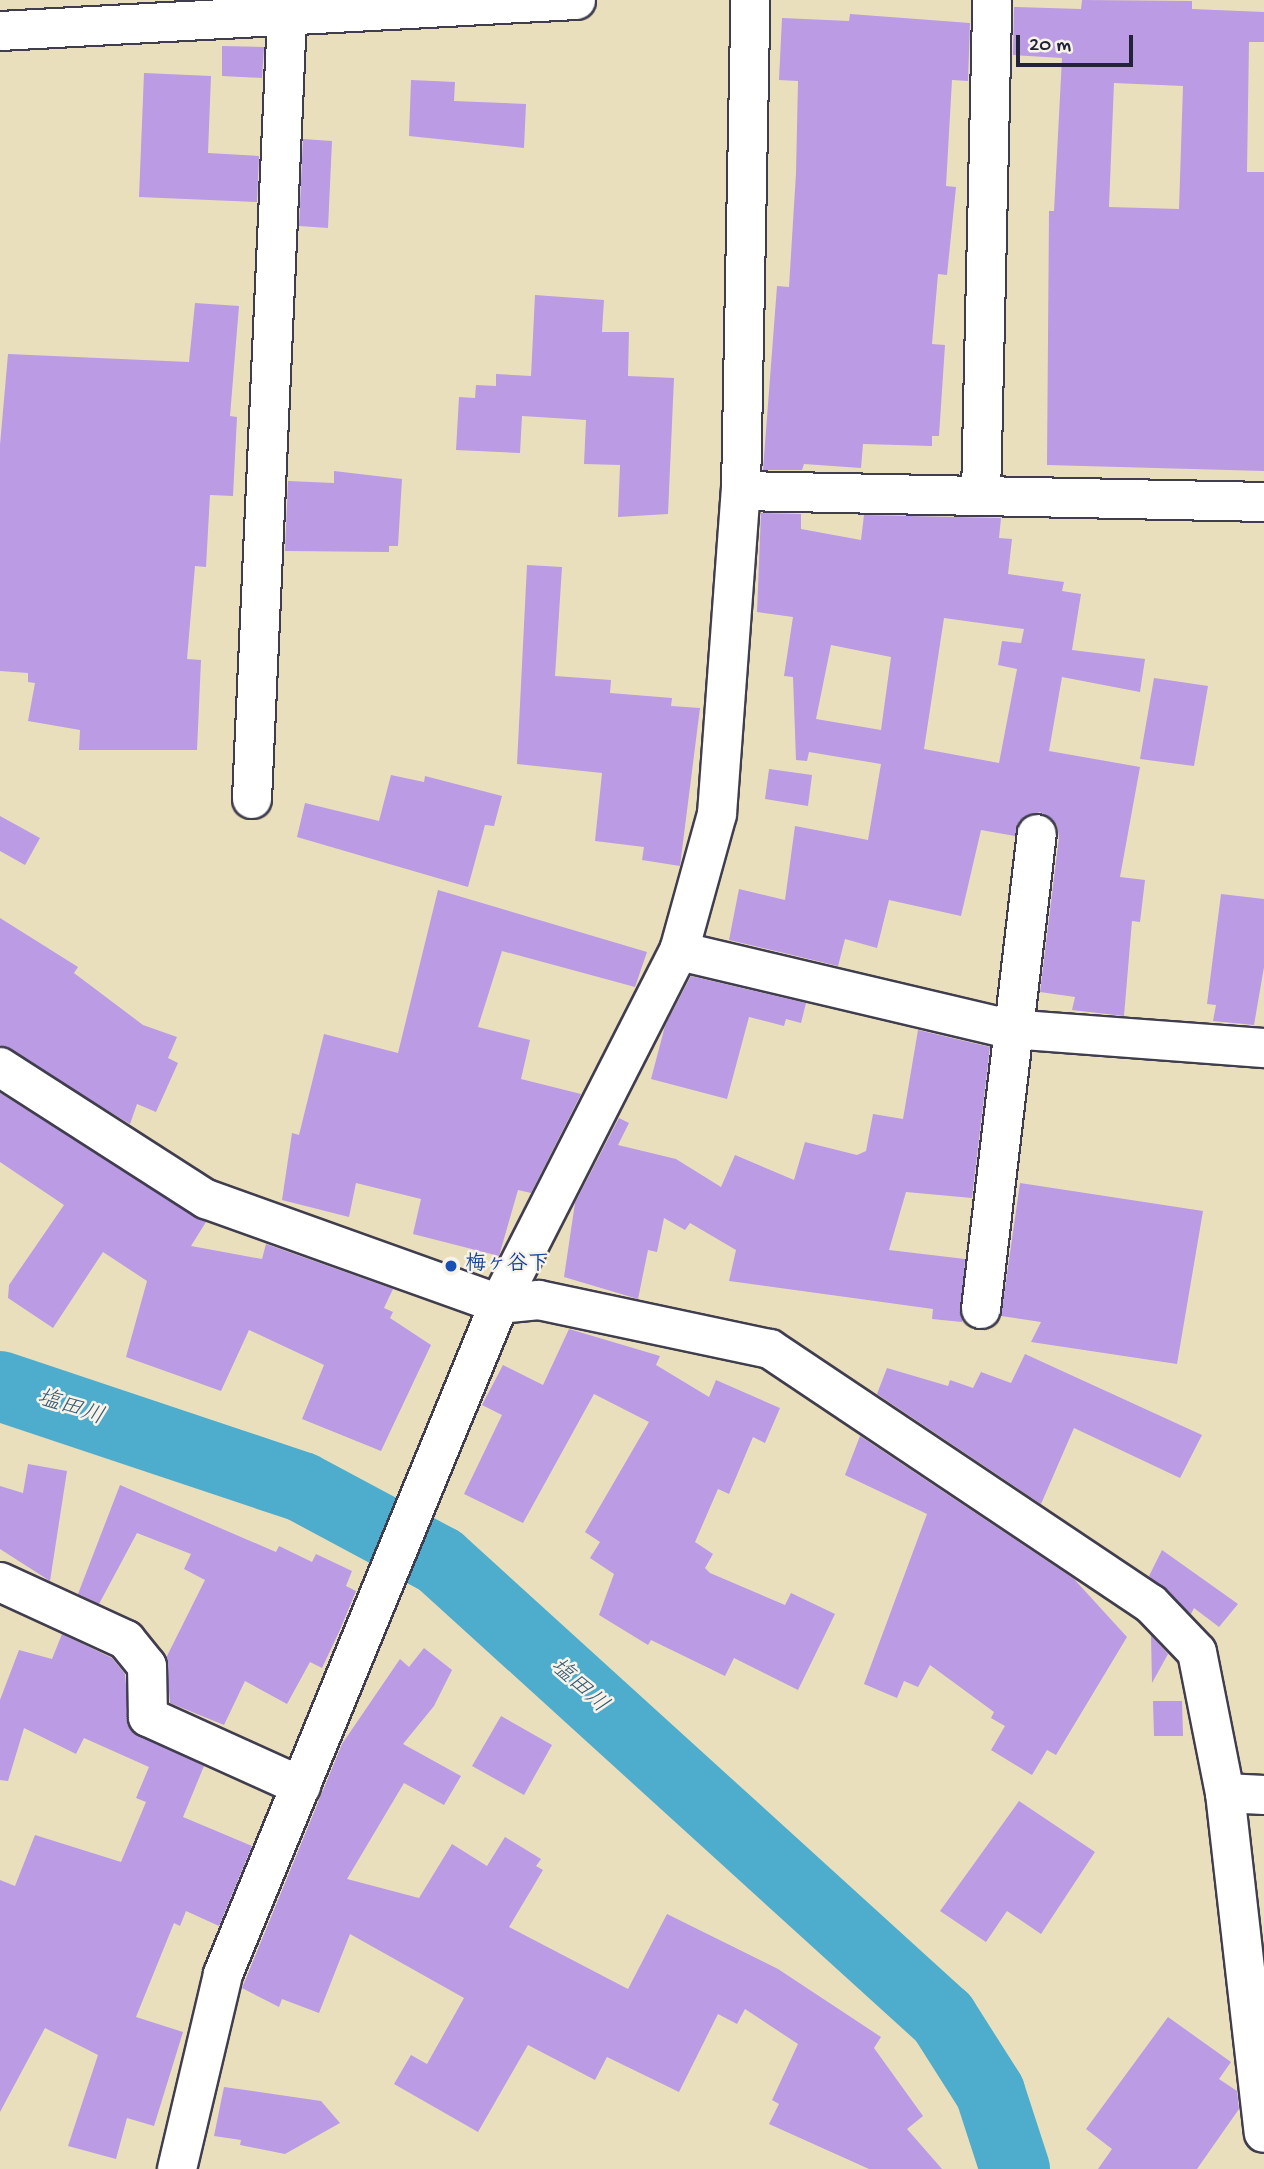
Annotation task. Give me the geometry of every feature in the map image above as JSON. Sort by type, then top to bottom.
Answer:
[{"type":"street","points":[[0,31],[287,16],[394,5],[576,0]]},
{"type":"street","points":[[177,2169],[223,1973],[416,1498],[499,1304],[679,951],[717,814],[741,491],[750,0]]},
{"type":"street","points":[[981,496],[992,0]]},
{"type":"street","points":[[252,799],[287,16]]},
{"type":"street","points":[[741,491],[1264,502]]},
{"type":"street","points":[[981,1309],[1010,1029],[1037,834]]},
{"type":"street","points":[[679,951],[1010,1029],[1264,1048]]},
{"type":"street","points":[[0,1068],[206,1199],[499,1304],[539,1300],[770,1349],[1152,1604],[1196,1652],[1225,1793],[1264,2133]]},
{"type":"street","points":[[0,1582],[127,1640],[147,1666],[148,1717],[301,1786]]},
{"type":"street","points":[[1225,1793],[1264,1795]]},
{"type":"building","points":[[1082,0],[1192,1],[1192,9],[1264,12],[1264,42],[1249,42],[1247,172],[1264,172],[1264,471],[1047,465],[1049,211],[1054,211],[1062,58],[1013,55],[1014,7],[1081,9]],"holes":[[[1114,83],[1183,86],[1179,209],[1109,207]]]},
{"type":"building","points":[[850,14],[970,23],[968,81],[952,80],[946,186],[956,187],[947,275],[938,274],[932,344],[945,345],[939,436],[932,436],[932,446],[863,444],[861,468],[804,464],[802,470],[763,470],[777,286],[789,287],[796,173],[798,81],[779,80],[782,18],[849,21]]},
{"type":"building","points":[[222,46],[264,47],[262,78],[222,76]]},
{"type":"building","points":[[144,73],[211,76],[208,153],[259,156],[257,202],[139,197]]},
{"type":"building","points":[[411,80],[455,82],[454,101],[526,104],[524,148],[409,136]]},
{"type":"building","points":[[303,139],[332,141],[328,228],[299,226]]},
{"type":"building","points":[[535,295],[604,300],[602,332],[629,332],[628,376],[674,378],[668,514],[618,517],[620,465],[584,464],[586,420],[522,416],[520,453],[456,450],[459,397],[475,398],[476,385],[496,386],[496,374],[531,376]]},
{"type":"building","points":[[195,303],[239,306],[230,416],[237,417],[233,496],[210,495],[206,567],[195,566],[187,659],[201,660],[197,750],[79,750],[80,730],[28,721],[35,683],[28,682],[28,673],[0,671],[0,445],[8,354],[189,362]]},
{"type":"building","points":[[334,471],[402,479],[398,546],[389,546],[389,552],[285,551],[288,481],[334,483]]},
{"type":"building","points":[[761,513],[801,514],[801,529],[861,540],[864,515],[1001,518],[999,538],[1012,539],[1008,574],[1064,582],[1062,591],[1081,594],[1072,650],[1145,659],[1140,692],[1062,677],[1049,751],[1140,767],[1120,877],[1145,880],[1140,922],[1132,921],[1124,1016],[1072,1010],[1075,997],[1040,992],[1059,837],[1057,825],[1040,812],[1020,820],[1015,836],[981,830],[961,916],[889,900],[877,948],[845,939],[838,966],[729,940],[739,889],[785,900],[795,826],[868,840],[881,764],[809,752],[807,761],[796,760],[793,677],[784,676],[793,617],[757,612]],"holes":[[[944,618],[1024,629],[1021,643],[1002,641],[998,665],[1017,669],[999,763],[924,749]],[[831,645],[891,657],[881,730],[816,719]]]},
{"type":"building","points":[[527,565],[562,567],[555,676],[611,680],[610,693],[672,698],[671,706],[700,708],[680,866],[642,860],[644,847],[595,841],[602,773],[517,764]]},
{"type":"building","points":[[1154,678],[1208,686],[1194,766],[1140,759]]},
{"type":"building","points":[[769,769],[812,775],[808,806],[765,799]]},
{"type":"building","points":[[391,775],[424,782],[425,776],[502,796],[494,826],[485,825],[468,887],[297,837],[305,803],[379,821]]},
{"type":"building","points":[[0,816],[40,838],[25,865],[0,851]]},
{"type":"building","points":[[438,890],[647,952],[635,987],[502,951],[478,1027],[530,1040],[521,1079],[581,1094],[531,1193],[518,1190],[499,1256],[413,1234],[421,1199],[356,1183],[349,1217],[282,1200],[292,1133],[299,1135],[324,1034],[398,1053]]},
{"type":"building","points":[[1221,894],[1264,899],[1264,967],[1254,1025],[1213,1021],[1216,1005],[1207,1004]]},
{"type":"building","points":[[0,918],[78,967],[74,973],[143,1025],[177,1037],[168,1058],[178,1063],[156,1112],[137,1104],[130,1124],[0,1045]]},
{"type":"building","points":[[691,976],[806,1003],[801,1023],[786,1019],[784,1026],[749,1017],[727,1099],[651,1079],[665,1026]]},
{"type":"building","points":[[918,1030],[990,1047],[972,1198],[906,1192],[889,1250],[965,1259],[962,1322],[932,1319],[933,1309],[729,1281],[736,1250],[690,1223],[685,1230],[664,1218],[657,1252],[648,1250],[638,1299],[564,1277],[575,1203],[619,1118],[629,1123],[618,1145],[676,1159],[721,1187],[735,1155],[794,1180],[805,1142],[857,1155],[866,1151],[873,1114],[903,1119]]},
{"type":"building","points":[[0,1093],[206,1222],[191,1246],[262,1259],[266,1244],[393,1289],[384,1308],[393,1312],[390,1318],[431,1345],[381,1451],[302,1419],[324,1365],[249,1330],[221,1391],[126,1357],[147,1281],[103,1252],[53,1328],[8,1298],[9,1285],[64,1205],[0,1162]]},
{"type":"building","points":[[1020,1183],[1203,1211],[1177,1364],[1031,1342],[1041,1322],[1001,1316]]},
{"type":"building","points":[[569,1329],[660,1356],[656,1365],[709,1397],[716,1380],[780,1408],[765,1443],[753,1437],[729,1494],[718,1489],[695,1542],[713,1554],[705,1568],[710,1573],[785,1605],[791,1593],[835,1614],[798,1690],[734,1658],[725,1676],[651,1640],[648,1645],[599,1615],[614,1574],[590,1558],[600,1542],[585,1532],[649,1422],[594,1394],[523,1523],[464,1494],[502,1415],[482,1405],[503,1365],[543,1385]]},
{"type":"building","points":[[1025,1354],[1202,1435],[1180,1478],[1074,1428],[1041,1504],[877,1394],[887,1368],[948,1386],[950,1380],[973,1388],[981,1372],[1011,1383]]},
{"type":"building","points":[[860,1436],[1074,1579],[1127,1637],[1056,1755],[1047,1750],[1032,1775],[991,1750],[1005,1726],[991,1718],[994,1712],[930,1665],[918,1687],[904,1681],[897,1698],[864,1684],[927,1514],[845,1475]]},
{"type":"building","points":[[28,1464],[67,1471],[50,1581],[0,1549],[0,1486],[23,1493]]},
{"type":"building","points":[[120,1485],[276,1552],[279,1546],[312,1562],[316,1554],[352,1571],[346,1586],[356,1591],[322,1668],[310,1662],[287,1704],[245,1681],[224,1725],[170,1703],[166,1658],[205,1580],[184,1569],[191,1554],[137,1533],[99,1604],[78,1594]]},
{"type":"building","points":[[1162,1550],[1238,1604],[1219,1627],[1194,1608],[1191,1614],[1149,1576]]},
{"type":"building","points":[[62,1634],[112,1658],[125,1674],[130,1730],[204,1766],[183,1817],[252,1846],[219,1926],[186,1911],[180,1926],[174,1923],[136,2017],[183,2032],[154,2126],[127,2118],[116,2159],[68,2146],[98,2055],[45,2028],[0,2112],[0,1880],[15,1886],[35,1835],[121,1862],[146,1802],[136,1798],[149,1767],[84,1738],[76,1754],[24,1728],[8,1781],[0,1780],[0,1700],[19,1650],[52,1659]]},
{"type":"building","points":[[1151,1635],[1168,1654],[1152,1683]]},
{"type":"building","points":[[424,1648],[452,1670],[434,1706],[403,1744],[461,1776],[444,1805],[404,1783],[347,1879],[419,1898],[452,1844],[487,1866],[505,1837],[541,1859],[536,1866],[543,1870],[509,1927],[628,1989],[667,1914],[778,1969],[881,2037],[874,2048],[923,2116],[907,2129],[942,2169],[869,2169],[769,2124],[779,2104],[772,2100],[798,2044],[745,2009],[737,2024],[718,2014],[679,2092],[607,2057],[595,2080],[528,2045],[478,2132],[394,2084],[411,2055],[427,2064],[464,1998],[350,1934],[319,2013],[282,1999],[279,2007],[242,1988],[342,1744],[400,1659],[409,1667]]},
{"type":"building","points":[[1153,1701],[1182,1701],[1183,1736],[1154,1736]]},
{"type":"building","points":[[501,1716],[552,1745],[524,1795],[472,1766]]},
{"type":"building","points":[[1019,1801],[1095,1852],[1041,1934],[1007,1911],[986,1942],[940,1911]]},
{"type":"building","points":[[1168,2017],[1231,2062],[1219,2079],[1237,2091],[1239,2109],[1197,2169],[1098,2169],[1112,2149],[1086,2129]]},
{"type":"building","points":[[224,2087],[321,2101],[340,2123],[285,2154],[240,2145],[241,2140],[214,2136]]},
{"type":"waterway","name":"塩田川","points":[[0,1386],[302,1487],[440,1561],[943,2018],[990,2092],[1015,2169]]},
{"type":"place","name":"梅ヶ谷下","points":[[451,1266]]}]
